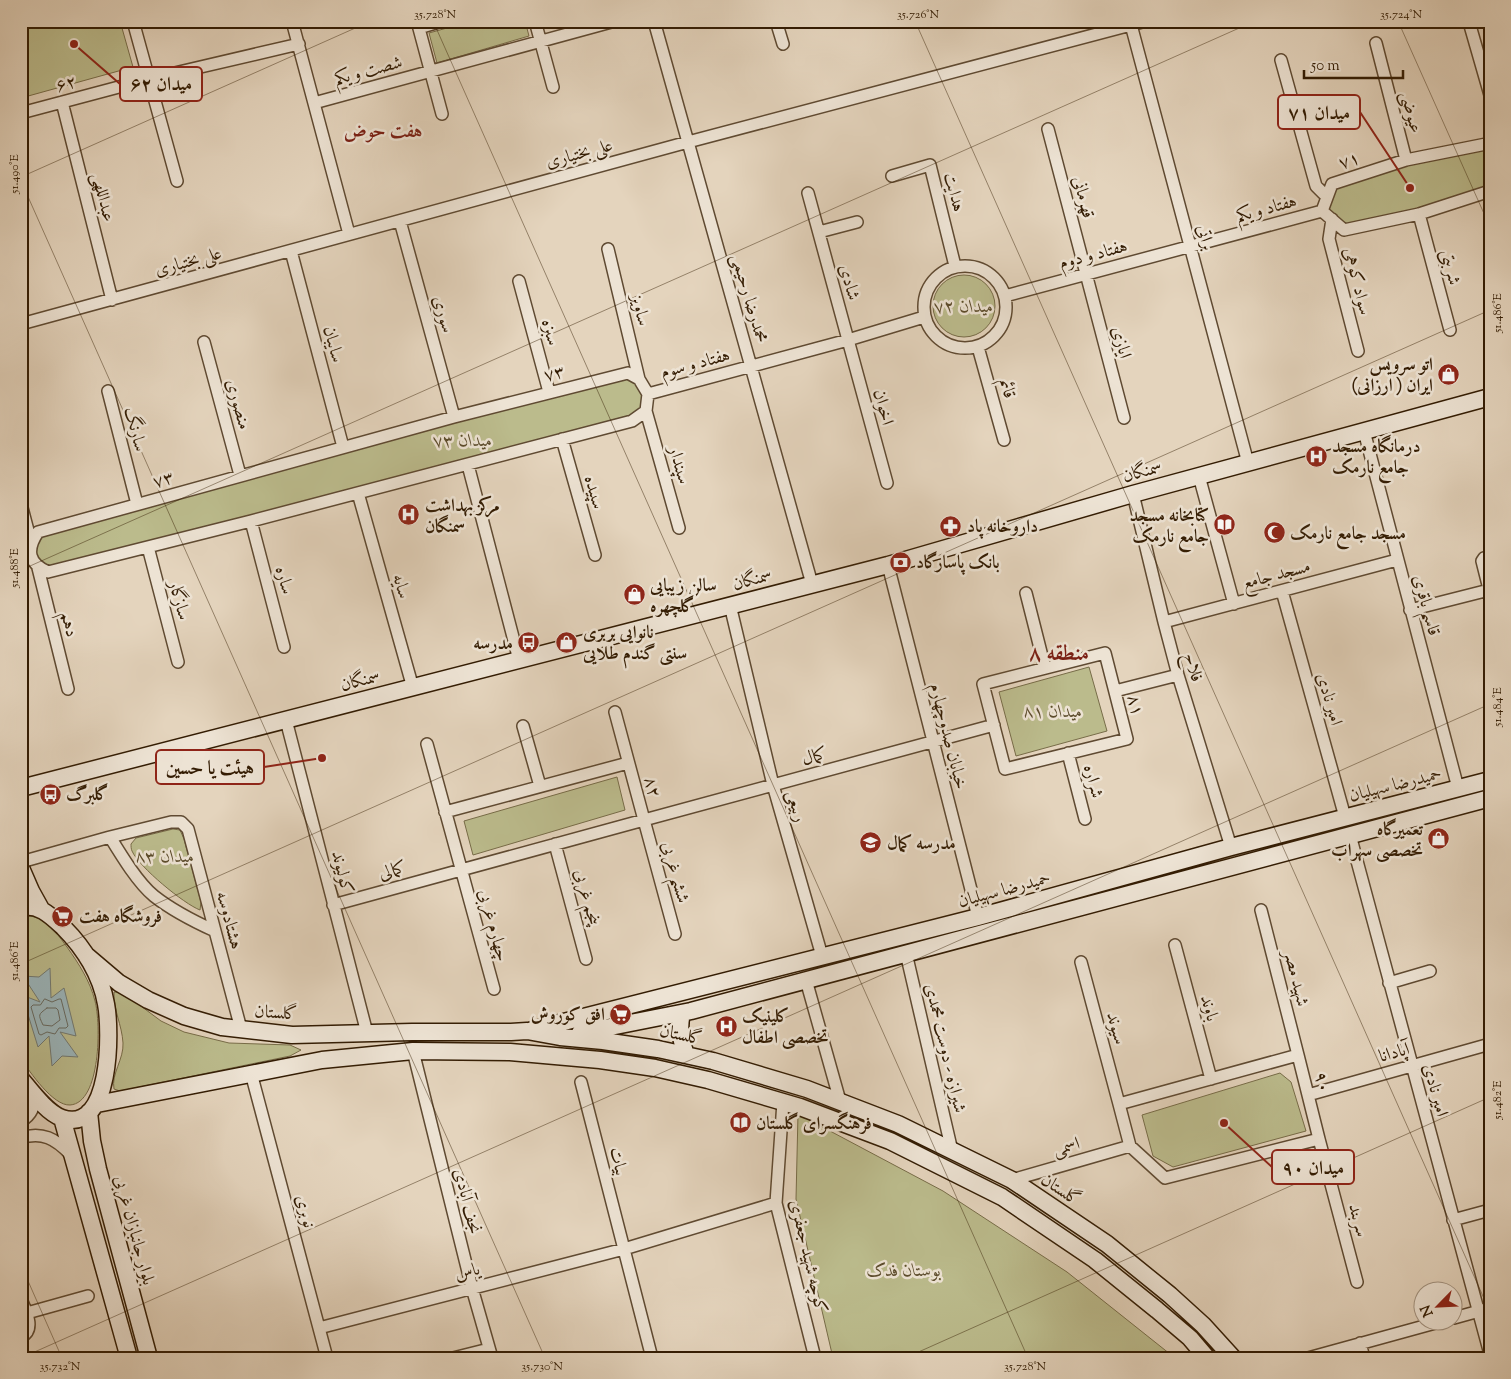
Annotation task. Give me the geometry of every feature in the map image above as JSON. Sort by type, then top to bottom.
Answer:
[{"type":"main road","name":"سمنگان","points":[[21,788],[888,565],[1133,494],[1490,397]]},
{"type":"main road","name":"حمیدرضا سهیلیان","points":[[526,1031],[978,917],[1231,847],[1490,780]]},
{"type":"main road","points":[[1458,788],[1462,805]]},
{"type":"main road","name":"حمیدرضا سهیلیان","points":[[560,1037],[691,1011],[1490,798]]},
{"type":"main road","points":[[1345,817],[1350,835]]},
{"type":"main road","points":[[1231,847],[1236,865]]},
{"type":"main road","points":[[21,868],[31,892],[41,909],[68,932],[86,954],[106,1002],[109,1025],[107,1068],[93,1108]]},
{"type":"main road","points":[[21,907],[41,909]]},
{"type":"main road","points":[[978,917],[982,933]]},
{"type":"main road","points":[[902,936],[906,953]]},
{"type":"main road","name":"گلستان","points":[[86,954],[119,983],[148,1000],[193,1019],[222,1027],[292,1035],[526,1031],[658,1049],[713,1061],[806,1089],[898,1124],[1012,1180],[1107,1244],[1170,1295],[1203,1325],[1233,1358]]},
{"type":"main road","points":[[822,956],[827,974]]},
{"type":"main road","points":[[801,962],[806,980]]},
{"type":"main road","points":[[686,1055],[679,1034],[680,1023],[682,1013],[691,1011]]},
{"type":"main road","points":[[551,1056],[560,1037]]},
{"type":"main road","points":[[21,1079],[43,1104],[62,1118],[73,1119],[81,1117],[93,1108],[251,1073],[322,1060],[413,1051],[510,1052],[600,1060],[655,1068],[708,1080],[800,1107],[890,1141],[1002,1198],[1103,1266],[1190,1338],[1207,1358]]},
{"type":"main road","name":"بلوار جانبازان غربی","points":[[93,1108],[92,1141],[98,1169],[149,1358]]},
{"type":"main road","points":[[62,1118],[129,1358]]},
{"type":"street","points":[[133,21],[177,181]]},
{"type":"street","points":[[292,21],[350,234]]},
{"type":"street","points":[[442,21],[418,24],[442,114]]},
{"type":"street","points":[[535,21],[552,87]]},
{"type":"street","points":[[540,42],[616,21]]},
{"type":"street","name":"محمدرضا رحیمی","points":[[654,21],[812,584]]},
{"type":"street","points":[[776,21],[783,44]]},
{"type":"street","name":"علی بختیاری","points":[[21,324],[688,142],[1130,23],[1146,21]]},
{"type":"street","points":[[1468,22],[1490,96]]},
{"type":"street","name":"براتی","points":[[1130,23],[1248,463]]},
{"type":"street","name":"شصت و یکم","points":[[314,103],[540,42]]},
{"type":"street","name":"عیوضی","points":[[1376,43],[1406,160]]},
{"type":"street","name":"۶۲","points":[[21,113],[150,79],[298,44]]},
{"type":"street","points":[[1281,60],[1316,186],[1327,197]]},
{"type":"street","name":"عبداللهی","points":[[62,102],[112,300]]},
{"type":"street","name":"قهرمانی","points":[[1048,129],[1086,274]]},
{"type":"street","name":"۷۱","points":[[1322,211],[1332,184],[1406,160],[1486,144],[1490,147]]},
{"type":"street","name":"هدایت","points":[[892,176],[930,165],[956,266]]},
{"type":"street","points":[[1322,211],[1344,230],[1419,214],[1490,191]]},
{"type":"street","name":"شادی","points":[[808,193],[848,340]]},
{"type":"street","name":"هفتاد و یکم","points":[[1190,246],[1322,211]]},
{"type":"street","name":"شربتی","points":[[1419,214],[1450,330]]},
{"type":"street","name":"سواد کوهی","points":[[1332,219],[1329,239],[1358,351]]},
{"type":"street","name":"سوری","points":[[400,221],[454,416]]},
{"type":"street","points":[[819,232],[857,222]]},
{"type":"street","name":"هفتاد و دوم","points":[[1005,296],[1190,246]]},
{"type":"street","name":"ساویز","points":[[608,249],[639,379]]},
{"type":"street","name":"سایبان","points":[[291,251],[343,447]]},
{"type":"street","points":[[968,265],[986,271],[1000,284],[1005,296],[1004,321],[998,332],[989,341],[978,347],[964,349],[951,346],[939,340],[930,330],[924,317],[923,304],[926,291],[933,280],[943,271],[956,266],[968,265]]},
{"type":"street","name":"ایازی","points":[[1086,274],[1124,418]]},
{"type":"street","name":"سبزه","points":[[520,281],[549,392]]},
{"type":"street","points":[[750,366],[848,340],[924,317]]},
{"type":"street","name":"اخوان","points":[[848,340],[887,484]]},
{"type":"street","name":"منصوری","points":[[204,342],[240,476]]},
{"type":"street","name":"قائم","points":[[978,347],[1004,440]]},
{"type":"street","name":"هفتاد و سوم","points":[[648,394],[750,366]]},
{"type":"street","name":"۷۳","points":[[31,542],[38,532],[454,416],[628,373],[639,379]]},
{"type":"street","points":[[21,504],[31,542],[26,557],[38,568],[48,572],[251,522],[632,421],[646,411],[648,394],[639,379]]},
{"type":"street","name":"سارنگ","points":[[108,391],[137,504]]},
{"type":"street","name":"سپندار","points":[[646,411],[679,528]]},
{"type":"street","name":"قاسم باقری","points":[[1364,431],[1458,788]]},
{"type":"street","name":"سپیده","points":[[562,439],[594,554]]},
{"type":"street","points":[[468,465],[519,660]]},
{"type":"street","points":[[1199,476],[1234,604]]},
{"type":"street","name":"سایه","points":[[358,493],[413,688]]},
{"type":"street","name":"فلاح","points":[[1133,494],[1178,675],[1231,847]]},
{"type":"street","name":"ساره","points":[[251,522],[284,647]]},
{"type":"street","name":"سازگار","points":[[148,547],[178,662]]},
{"type":"street","points":[[1410,610],[1489,591],[1482,561],[1484,558],[1490,557]]},
{"type":"street","name":"مسجد جامع","points":[[1164,622],[1397,560]]},
{"type":"street","name":"خیابان صدوچهارم","points":[[888,565],[978,917]]},
{"type":"street","name":"دهم","points":[[38,568],[68,689]]},
{"type":"street","name":"امیر نادی","points":[[1282,591],[1345,817]]},
{"type":"street","points":[[1026,593],[1045,668]]},
{"type":"street","name":"ربیعی","points":[[730,605],[773,785],[822,956]]},
{"type":"street","name":"۸۱","points":[[1105,653],[1115,691],[1127,739],[1005,769],[984,684],[1105,653]]},
{"type":"street","points":[[1115,691],[1178,675]]},
{"type":"street","points":[[615,712],[628,763]]},
{"type":"street","name":"کولیوند","points":[[286,720],[367,1033]]},
{"type":"street","name":"کمال","points":[[644,820],[994,725]]},
{"type":"street","points":[[523,726],[540,786]]},
{"type":"street","points":[[427,744],[461,870]]},
{"type":"street","name":"شراره","points":[[1068,753],[1086,819]]},
{"type":"street","name":"۸۲","points":[[445,812],[628,763],[644,820],[461,870]]},
{"type":"street","name":"ششم غربی","points":[[644,820],[675,934]]},
{"type":"street","name":"هشتادوسه","points":[[110,837],[171,822],[181,822],[188,829],[240,1029]]},
{"type":"street","name":"امیر نادی","points":[[1350,835],[1490,1354]]},
{"type":"street","points":[[21,862],[110,837],[130,868],[153,895],[182,916],[215,931]]},
{"type":"street","name":"پنجم غربی","points":[[555,844],[586,958]]},
{"type":"street","name":"کمالی","points":[[333,905],[461,870]]},
{"type":"street","name":"چهارم غربی","points":[[461,870],[494,989]]},
{"type":"street","name":"شهید مصر","points":[[1261,910],[1298,1055]]},
{"type":"street","name":"باوند","points":[[1175,945],[1211,1079]]},
{"type":"street","name":"شیرازه - دوست محمدی","points":[[906,953],[952,1150]]},
{"type":"street","name":"سیوند","points":[[1080,962],[1119,1104]]},
{"type":"street","points":[[1389,983],[1430,971]]},
{"type":"street","points":[[806,980],[840,1102]]},
{"type":"street","name":"آپادانا","points":[[1308,1095],[1490,1044]]},
{"type":"street","name":"نجف آبادی","points":[[413,1051],[490,1353]]},
{"type":"street","name":"۹۰","points":[[1119,1104],[1298,1055],[1319,1139]]},
{"type":"street","name":"نوبری","points":[[251,1073],[327,1358]]},
{"type":"street","name":"بیات","points":[[581,1082],[652,1358]]},
{"type":"street","points":[[21,1121],[27,1118],[33,1108],[35,1095]]},
{"type":"street","name":"کوچه شهید جعفری","points":[[783,1102],[776,1203],[815,1358]]},
{"type":"street","points":[[1119,1104],[1130,1146],[1165,1178],[1319,1139]]},
{"type":"street","points":[[21,1138],[41,1135],[60,1142],[73,1158]]},
{"type":"street","name":"سربند","points":[[1319,1139],[1357,1282]]},
{"type":"street","name":"اسمی","points":[[1012,1180],[1130,1146]]},
{"type":"street","points":[[624,1249],[776,1203]]},
{"type":"street","points":[[1453,1220],[1490,1210]]},
{"type":"street","name":"یاس","points":[[319,1328],[624,1249]]},
{"type":"street","points":[[27,1313],[88,1296]]},
{"type":"street","points":[[21,1299],[27,1313],[30,1329],[28,1333],[21,1336]]},
{"type":"street","points":[[1464,1315],[1490,1308]]},
{"type":"street","points":[[1308,1358],[1414,1329]]},
{"type":"street","points":[[1360,1343],[1364,1358]]},
{"type":"street","points":[[453,1358],[490,1353]]},
{"type":"green space","points":[[21,21],[120,21],[133,67],[21,98]]},
{"type":"green space","points":[[472,21],[525,21],[529,36],[437,63],[429,33]]},
{"type":"green space","points":[[1490,147],[1490,191],[1344,230],[1322,211],[1332,184],[1406,160]]},
{"type":"green space","name":"میدان ۷۲","points":[[964,275],[981,280],[986,284],[990,289],[995,306],[990,323],[986,328],[981,332],[964,337],[947,332],[942,328],[938,323],[933,306],[938,289],[942,284],[947,280]]},
{"type":"green space","name":"میدان ۷۳","points":[[628,373],[640,380],[646,411],[48,572],[38,568],[31,542],[38,532]]},
{"type":"green space","name":"میدان ۸۱","points":[[1089,667],[1107,731],[1016,756],[999,692]]},
{"type":"green space","points":[[617,777],[625,810],[473,855],[464,821]]},
{"type":"green space","name":"میدان ۸۳","points":[[173,829],[180,830],[184,839],[201,902],[200,910],[184,901],[163,884],[143,866],[132,850],[131,844],[136,838]]},
{"type":"green space","points":[[30,916],[45,922],[59,936],[84,973],[95,1001],[98,1043],[93,1077],[88,1091],[80,1101],[70,1105],[63,1104],[49,1094],[21,1059],[21,919]]},
{"type":"green space","points":[[114,992],[122,992],[161,1021],[184,1032],[229,1043],[290,1045],[301,1050],[290,1056],[120,1091],[114,1089],[114,1078],[122,1055],[123,1043]]},
{"type":"green space","points":[[1280,1073],[1291,1082],[1306,1131],[1173,1167],[1153,1156],[1142,1115]]},
{"type":"green space","name":"بوستان فدک","points":[[798,1114],[943,1191],[1067,1272],[1175,1358],[833,1358],[796,1199]]},
{"type":"water","points":[[50,968],[51,998],[64,988],[76,1036],[60,1032],[78,1057],[62,1056],[52,1066],[49,1036],[38,1047],[22,995],[40,1002],[23,976],[39,977]]},
{"type":"place","name":"میدان ۶۲","points":[[74,44]]},
{"type":"place","name":"میدان ۷۱","points":[[1410,188]]},
{"type":"place","name":"اتو سرویس ایران ( ارزانی)","points":[[1449,374]]},
{"type":"place","name":"درمانگاه مسجد جامع نارمک","points":[[1316,456]]},
{"type":"place","name":"مرکز بهداشت سمنگان","points":[[409,515]]},
{"type":"place","name":"کتابخانه مسجد جامع نارمک","points":[[1225,525]]},
{"type":"place","name":"داروخانه پاد","points":[[951,526]]},
{"type":"place","name":"مسجد جامع نارمک","points":[[1274,533]]},
{"type":"place","name":"بانک پاسارگاد","points":[[900,562]]},
{"type":"place","name":"سالن زیبایی گلچهره","points":[[634,595]]},
{"type":"place","name":"نانوایی بربری سنتی گندم طلایی","points":[[567,642]]},
{"type":"place","name":"مدرسه","points":[[529,643]]},
{"type":"place","name":"هیئت یا حسین","points":[[322,758]]},
{"type":"place","name":"گلبرگ","points":[[50,794]]},
{"type":"place","name":"تعمیرگاه تخصصی سهراب","points":[[1439,839]]},
{"type":"place","name":"مدرسه کمال","points":[[871,843]]},
{"type":"place","name":"فروشگاه هفت","points":[[63,916]]},
{"type":"place","name":"افق کوروش","points":[[621,1014]]},
{"type":"place","name":"کلینیک تخصصی اطفال","points":[[726,1026]]},
{"type":"place","name":"فرهنگسرای گلستان","points":[[740,1123]]},
{"type":"place","name":"میدان ۹۰","points":[[1224,1123]]},
{"type":"district","name":"هفت حوض","points":[[383,130]]},
{"type":"district","name":"منطقه ۸","points":[[1059,652]]}]
